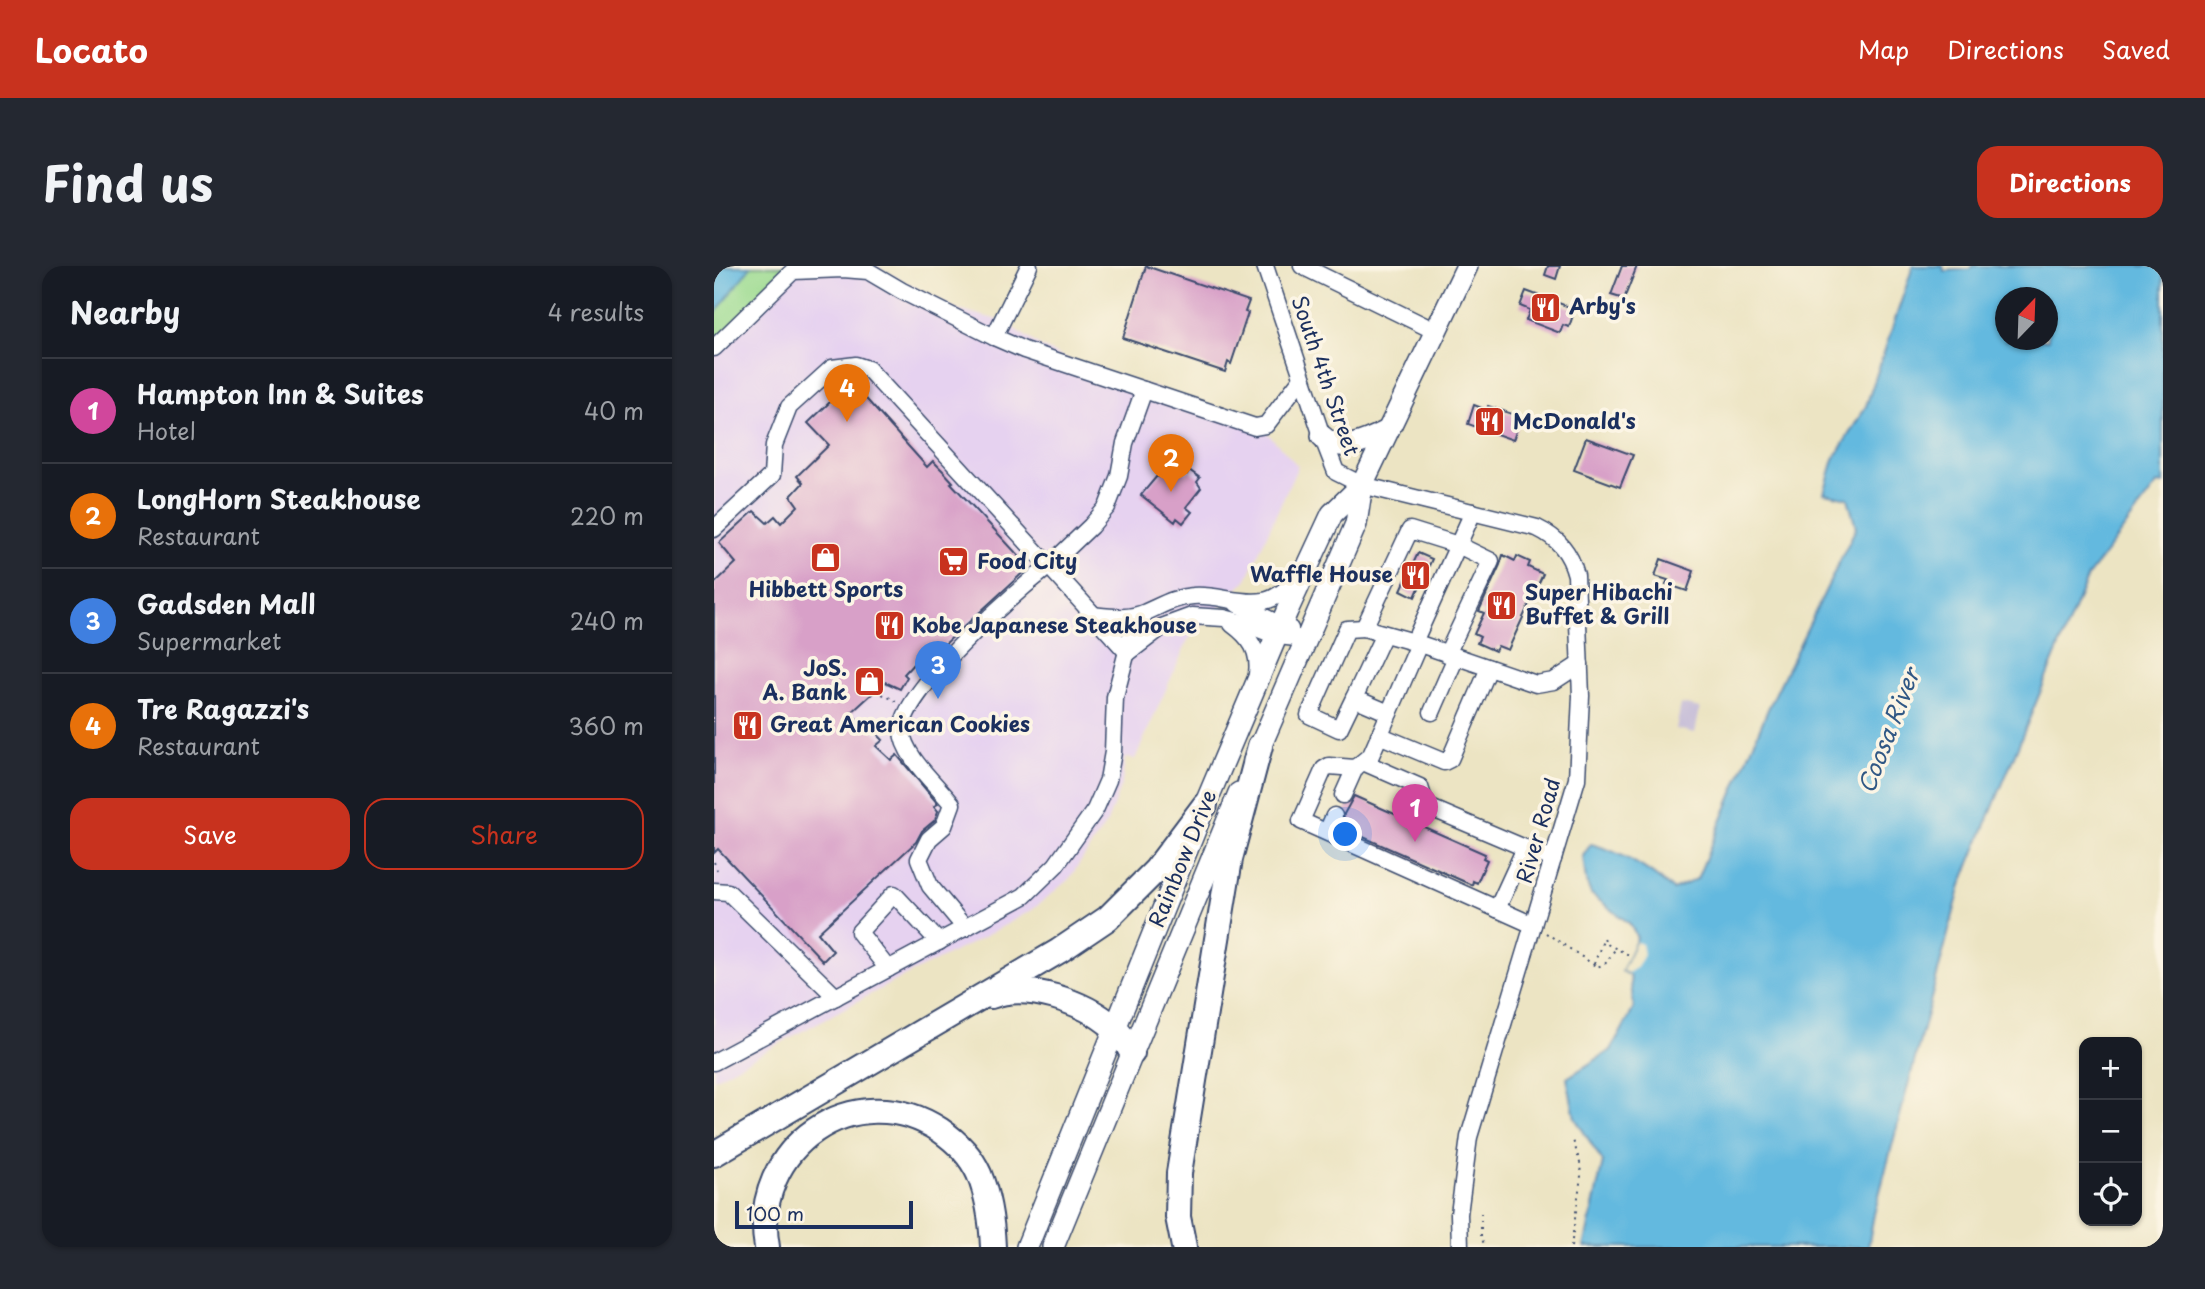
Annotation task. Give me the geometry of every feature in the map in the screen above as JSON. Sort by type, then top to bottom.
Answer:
[{"type":"highway","points":[[1184,1247],[1178,1217],[1179,1173],[1230,859],[1261,746]]},
{"type":"highway","points":[[714,1154],[1059,951],[1108,918],[1156,870],[1205,805]]},
{"type":"highway","points":[[962,1007],[1000,993],[1034,993],[1076,1004],[1115,1028],[1132,1053]]},
{"type":"highway","points":[[767,1247],[767,1201],[776,1174],[792,1150],[826,1123],[853,1114],[882,1111],[904,1114],[923,1121],[945,1134],[964,1152],[978,1173],[984,1190],[993,1247]]},
{"type":"main road","name":"Rainbow Drive","points":[[1053,1247],[1230,814],[1356,524],[1362,485],[1467,266]]},
{"type":"main road","points":[[1322,436],[1329,443],[1345,446],[1387,431]]},
{"type":"main road","name":"Rainbow Drive","points":[[1027,1247],[1205,805],[1304,573],[1332,514],[1362,485]]},
{"type":"street","points":[[994,337],[1029,266]]},
{"type":"street","name":"South 4th Street","points":[[1265,266],[1336,472],[1362,485]]},
{"type":"street","points":[[1302,266],[1435,331]]},
{"type":"street","points":[[714,348],[793,271],[832,269],[868,271],[902,291],[1024,350],[1255,427],[1266,425],[1302,378]]},
{"type":"street","points":[[714,528],[772,475],[774,445],[789,407],[832,368],[856,365],[871,371],[1128,653]]},
{"type":"street","points":[[965,928],[930,886],[919,859],[929,839],[944,826],[952,804],[907,752],[902,729],[913,701],[933,675],[1018,590],[1091,526],[1107,507],[1119,476],[1125,443],[1144,390]]},
{"type":"street","name":"River Road","points":[[1362,485],[1537,528],[1553,537],[1566,551],[1576,575],[1581,696],[1577,779],[1469,1137],[1459,1214],[1460,1247]]},
{"type":"street","points":[[1343,795],[1359,765],[1371,755],[1474,512]]},
{"type":"street","points":[[1364,628],[1410,530],[1458,545],[1491,561],[1452,655],[1432,712]]},
{"type":"street","points":[[1092,615],[1121,618],[1145,612],[1167,601],[1191,596],[1231,601],[1266,601],[1284,591],[1304,573]]},
{"type":"street","points":[[1231,601],[1279,630]]},
{"type":"street","points":[[714,1062],[1024,896],[1056,865],[1096,810],[1108,780],[1113,752],[1115,697],[1131,636],[1145,612]]},
{"type":"street","points":[[1128,653],[1171,622],[1192,616],[1224,618],[1307,639]]},
{"type":"street","points":[[1224,618],[1244,632],[1253,643],[1257,653],[1256,685]]},
{"type":"street","points":[[1384,634],[1339,729],[1309,715],[1347,629],[1364,628],[1417,643],[1536,684],[1554,681],[1580,664]]},
{"type":"street","points":[[1379,735],[1444,762],[1450,760],[1489,668]]},
{"type":"street","points":[[1354,698],[1389,713]]},
{"type":"street","points":[[1533,925],[1301,821],[1324,769],[1329,766],[1359,765],[1420,787],[1426,806],[1553,859]]},
{"type":"street","points":[[1326,832],[1334,816]]},
{"type":"street","points":[[1497,909],[1525,848]]},
{"type":"street","points":[[714,891],[728,892],[836,997]]},
{"type":"street","points":[[888,969],[859,932],[894,894],[939,942]]},
{"type":"path","points":[[922,656],[926,664]]},
{"type":"path","points":[[876,691],[897,701]]},
{"type":"path","points":[[714,862],[717,870]]},
{"type":"path","points":[[1533,925],[1597,967],[1605,964],[1616,948]]},
{"type":"path","points":[[1594,965],[1604,938],[1607,944],[1629,956]]},
{"type":"path","points":[[1571,1247],[1581,1176],[1573,1140]]},
{"type":"path","points":[[1482,1213],[1485,1247]]},
{"type":"shaded area","points":[[785,266],[876,266],[954,308],[1005,322],[1041,347],[1067,359],[1256,421],[1298,466],[1247,579],[1188,640],[1135,759],[1125,758],[1122,782],[1107,822],[1069,879],[1032,910],[714,1079],[714,336]]},
{"type":"shaded area","points":[[1681,704],[1700,708],[1695,733],[1676,729]]},
{"type":"green space","points":[[714,266],[798,266],[714,346]]},
{"type":"water","points":[[714,266],[751,266],[714,315]]},
{"type":"water","name":"Coosa River","points":[[1913,266],[1943,266],[1944,271],[1970,269],[1972,266],[2163,266],[2163,484],[2158,483],[2088,576],[1961,885],[1874,1214],[1868,1247],[1584,1247],[1603,1162],[1575,1118],[1567,1078],[1611,1050],[1634,1008],[1630,976],[1622,971],[1637,938],[1630,924],[1591,894],[1586,881],[1583,856],[1591,844],[1602,847],[1635,862],[1673,890],[1697,879],[1768,709],[1856,528],[1848,498],[1824,493],[1834,459],[1866,406]]},
{"type":"pier","points":[[1636,942],[1642,944],[1644,955],[1636,968],[1628,973],[1622,971]]},
{"type":"building","points":[[1146,266],[1249,301],[1245,312],[1248,313],[1231,364],[1228,362],[1225,372],[1123,338]]},
{"type":"building","points":[[1548,266],[1560,266],[1556,279],[1545,275]]},
{"type":"building","points":[[1622,266],[1637,266],[1624,299],[1611,295]]},
{"type":"building","points":[[1526,291],[1575,309],[1569,327],[1563,325],[1560,333],[1526,320],[1530,310],[1520,306]]},
{"type":"building","points":[[851,382],[927,467],[933,461],[943,471],[1029,567],[933,655],[929,650],[915,662],[904,674],[907,677],[900,689],[885,682],[851,713],[864,727],[867,724],[883,740],[876,746],[891,760],[897,755],[938,804],[934,806],[938,811],[935,820],[922,831],[916,842],[818,933],[833,951],[823,961],[718,849],[714,853],[714,584],[736,563],[719,543],[754,511],[767,523],[775,516],[781,523],[798,506],[791,496],[803,483],[797,476],[829,445],[808,423]]},
{"type":"building","points":[[1474,405],[1487,410],[1488,406],[1521,417],[1513,440],[1468,424]]},
{"type":"building","points":[[1586,438],[1633,455],[1620,487],[1574,470]]},
{"type":"building","points":[[1173,464],[1187,474],[1189,470],[1200,478],[1197,482],[1201,488],[1186,507],[1192,512],[1183,523],[1177,518],[1175,522],[1141,495],[1157,476],[1164,470],[1166,472]]},
{"type":"building","name":"Waffle House","points":[[1418,553],[1432,559],[1415,597],[1401,590]]},
{"type":"building","name":"Super Hibachi Buffet & Grill","points":[[1503,555],[1515,561],[1517,556],[1530,562],[1528,567],[1543,574],[1508,650],[1498,646],[1495,651],[1477,643],[1480,637],[1474,634],[1484,613],[1479,611]]},
{"type":"building","points":[[1661,559],[1694,571],[1687,591],[1666,584],[1668,580],[1655,576]]},
{"type":"building","points":[[1354,796],[1485,854],[1483,858],[1487,860],[1477,883],[1473,881],[1472,885],[1345,829],[1348,823],[1343,821],[1344,814]]},
{"type":"place","name":"Arby's","points":[[1546,307]]},
{"type":"place","name":"Tre Ragazzi's","points":[[847,422]]},
{"type":"place","name":"McDonald's","points":[[1490,422]]},
{"type":"place","name":"LongHorn Steakhouse","points":[[1171,492]]},
{"type":"place","name":"Hibbett Sports","points":[[826,558]]},
{"type":"place","name":"Food City","points":[[954,562]]},
{"type":"place","name":"Waffle House","points":[[1416,575]]},
{"type":"place","name":"Super Hibachi Buffet & Grill","points":[[1502,605]]},
{"type":"place","name":"Kobe Japanese Steakhouse","points":[[889,626]]},
{"type":"place","name":"JoS. A. Bank","points":[[870,681]]},
{"type":"place","name":"Gadsden Mall","points":[[938,699]]},
{"type":"place","name":"Great American Cookies","points":[[747,725]]},
{"type":"place","name":"Hampton Inn & Suites","points":[[1415,842]]}]
